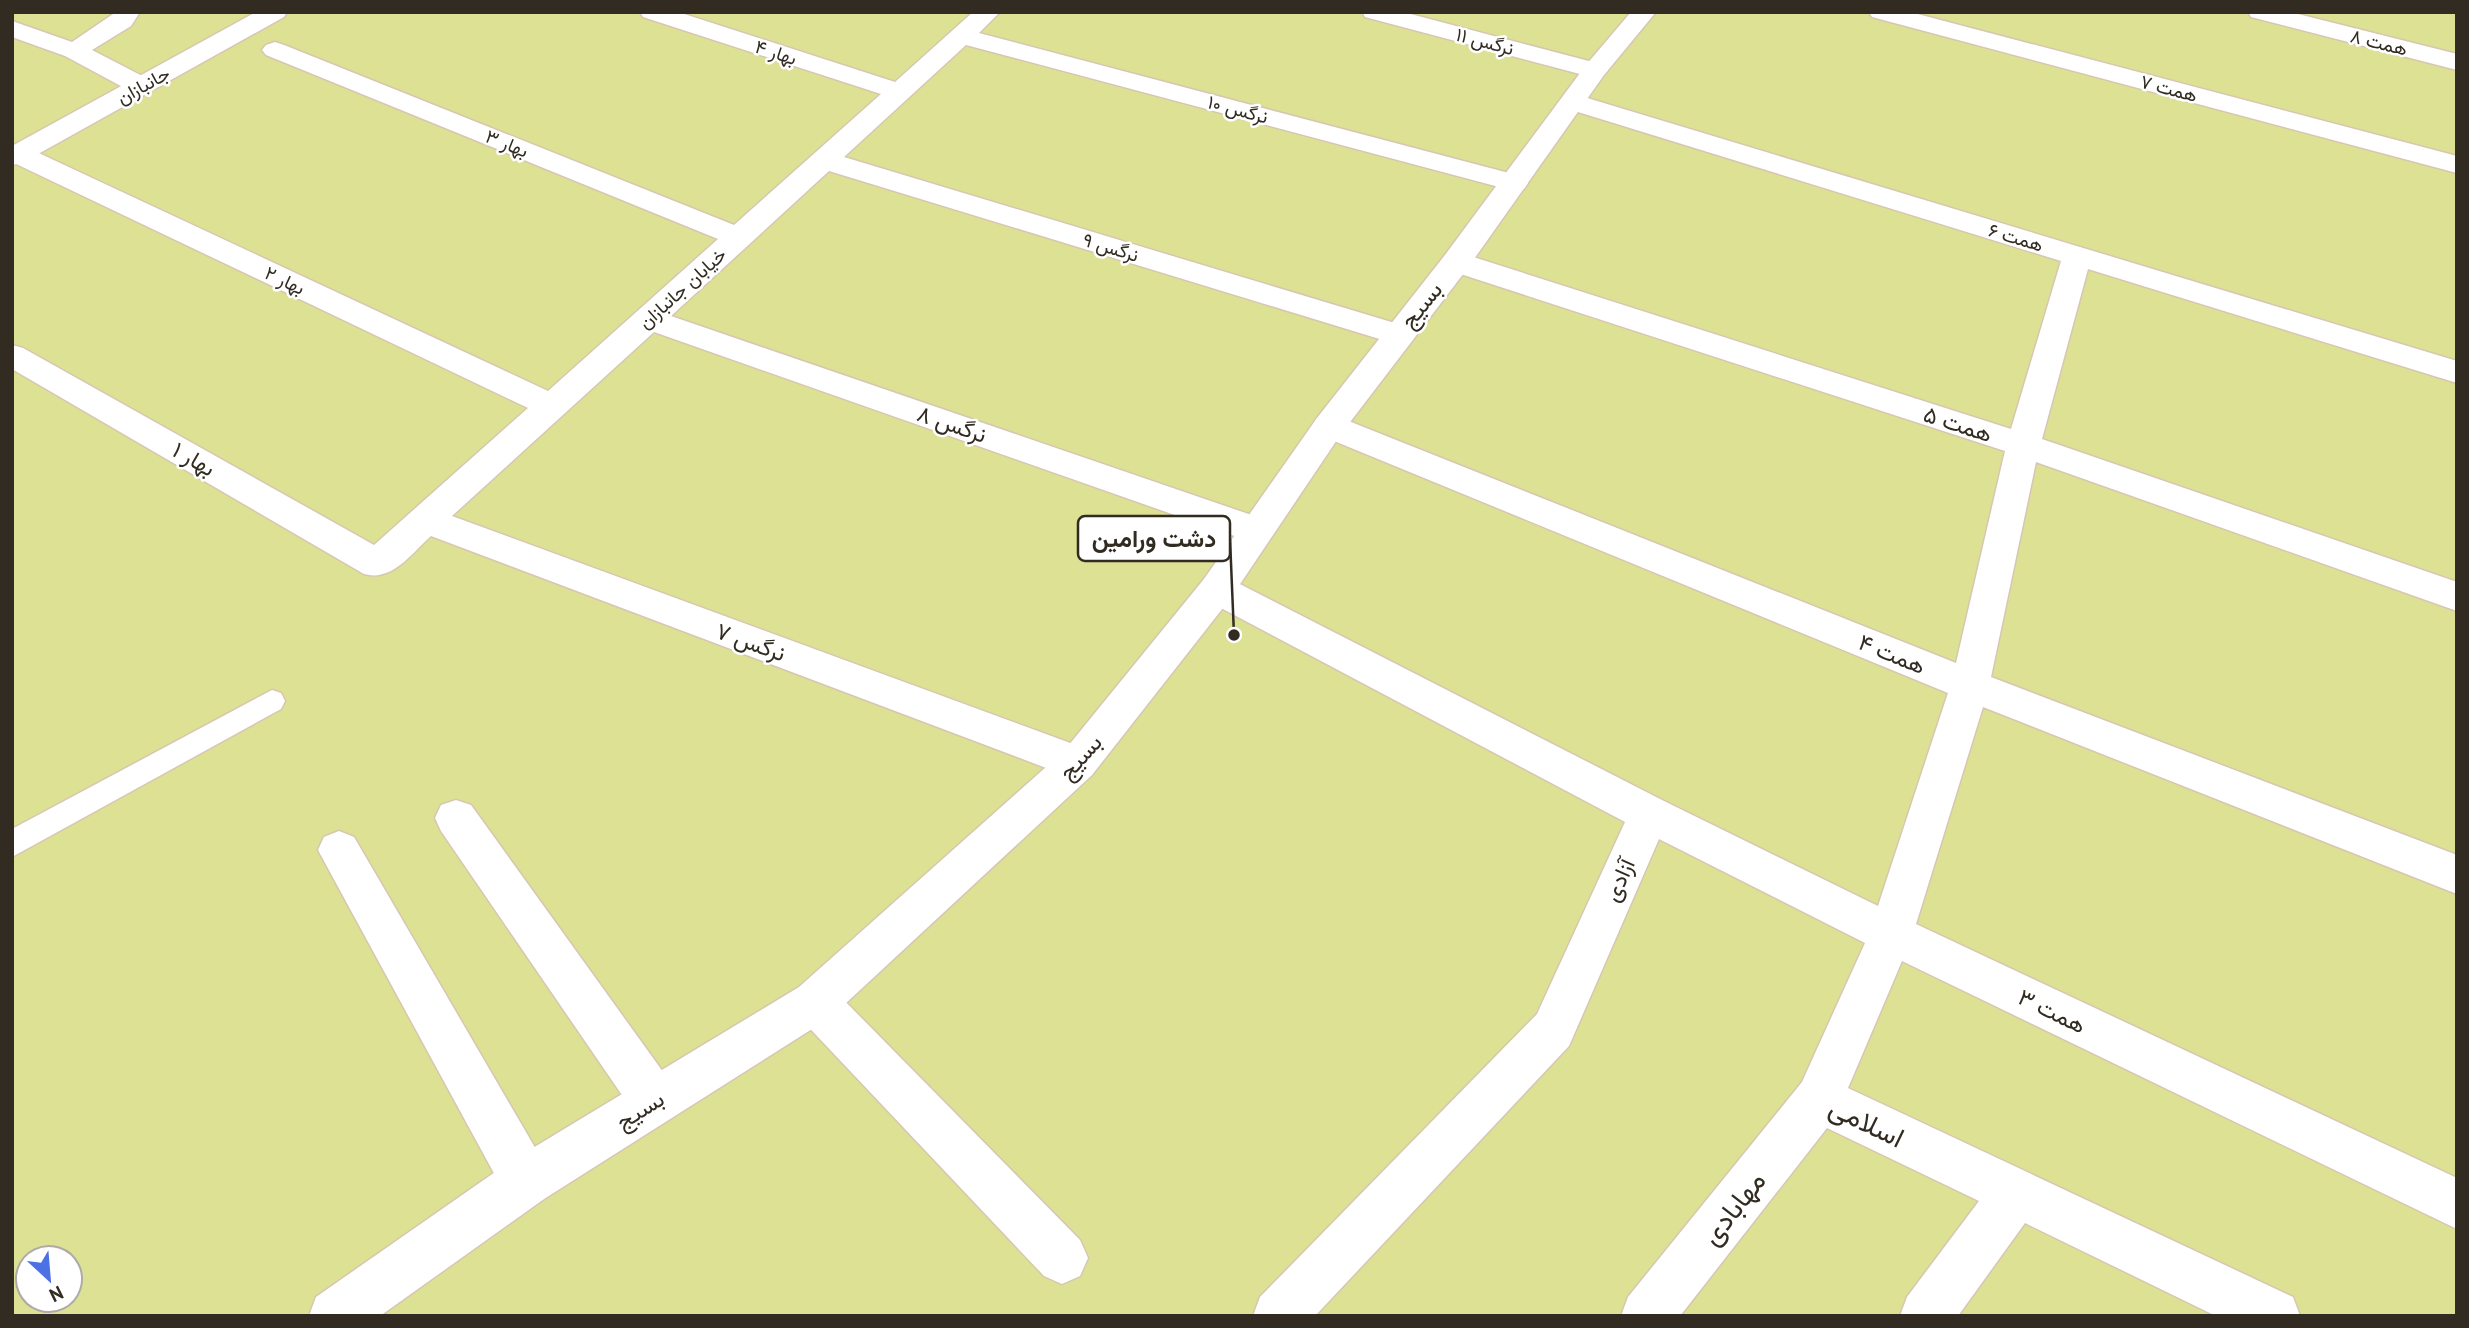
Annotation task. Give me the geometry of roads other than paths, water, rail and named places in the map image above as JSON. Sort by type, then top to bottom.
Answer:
[{"type":"street","points":[[74,51],[122,21],[128,12]]},
{"type":"street","name":"جانبازان","points":[[15,155],[275,12]]},
{"type":"street","name":"بهار ۴","points":[[652,12],[900,92]]},
{"type":"street","name":"خیابان جانبازان","points":[[377,564],[988,12]]},
{"type":"street","name":"نرگس ۱۱","points":[[1374,12],[1585,86]]},
{"type":"street","name":"بسیج","points":[[335,1316],[526,1181],[815,1002],[1077,763],[1217,589],[1329,426],[1397,334],[1456,262],[1585,86],[1644,12]]},
{"type":"street","name":"همت ۷","points":[[1881,12],[2457,165]]},
{"type":"street","name":"همت ۸","points":[[2260,12],[2457,62]]},
{"type":"street","points":[[12,27],[74,51],[141,86]]},
{"type":"street","name":"نرگس ۱۰","points":[[962,36],[1514,183]]},
{"type":"street","name":"بهار ۳","points":[[275,50],[738,237]]},
{"type":"street","name":"همت ۶","points":[[1585,86],[2077,256],[2457,372]]},
{"type":"street","name":"بهار ۲","points":[[15,155],[552,405]]},
{"type":"street","name":"نرگس ۹","points":[[824,160],[1397,334]]},
{"type":"street","name":"اسلامی","points":[[2077,256],[2023,445],[1970,685],[1891,934],[1819,1100],[2274,1316]]},
{"type":"street","name":"همت ۵","points":[[1456,262],[2023,445],[2457,597]]},
{"type":"street","name":"نرگس ۸","points":[[648,319],[1256,530]]},
{"type":"street","name":"بهار ۱","points":[[12,355],[377,564]]},
{"type":"street","name":"همت ۴","points":[[1329,426],[1970,685],[2457,875]]},
{"type":"street","name":"نرگس ۷","points":[[425,520],[1077,763]]},
{"type":"street","points":[[1217,589],[1649,814]]},
{"type":"street","name":"همت ۳","points":[[1649,814],[1891,934],[2457,1204]]},
{"type":"street","name":"آزادی","points":[[1279,1316],[1553,1030],[1649,814]]},
{"type":"street","points":[[456,818],[654,1100]]},
{"type":"street","points":[[339,850],[526,1181]]},
{"type":"street","points":[[815,1002],[1062,1258]]},
{"type":"street","name":"مهابادی","points":[[1647,1316],[1819,1100]]},
{"type":"street","points":[[1926,1316],[2016,1193]]},
{"type":"lane","points":[[12,844],[272,701]]},
{"type":"place","name":"دشت ورامین","points":[[1234,635]]}]
